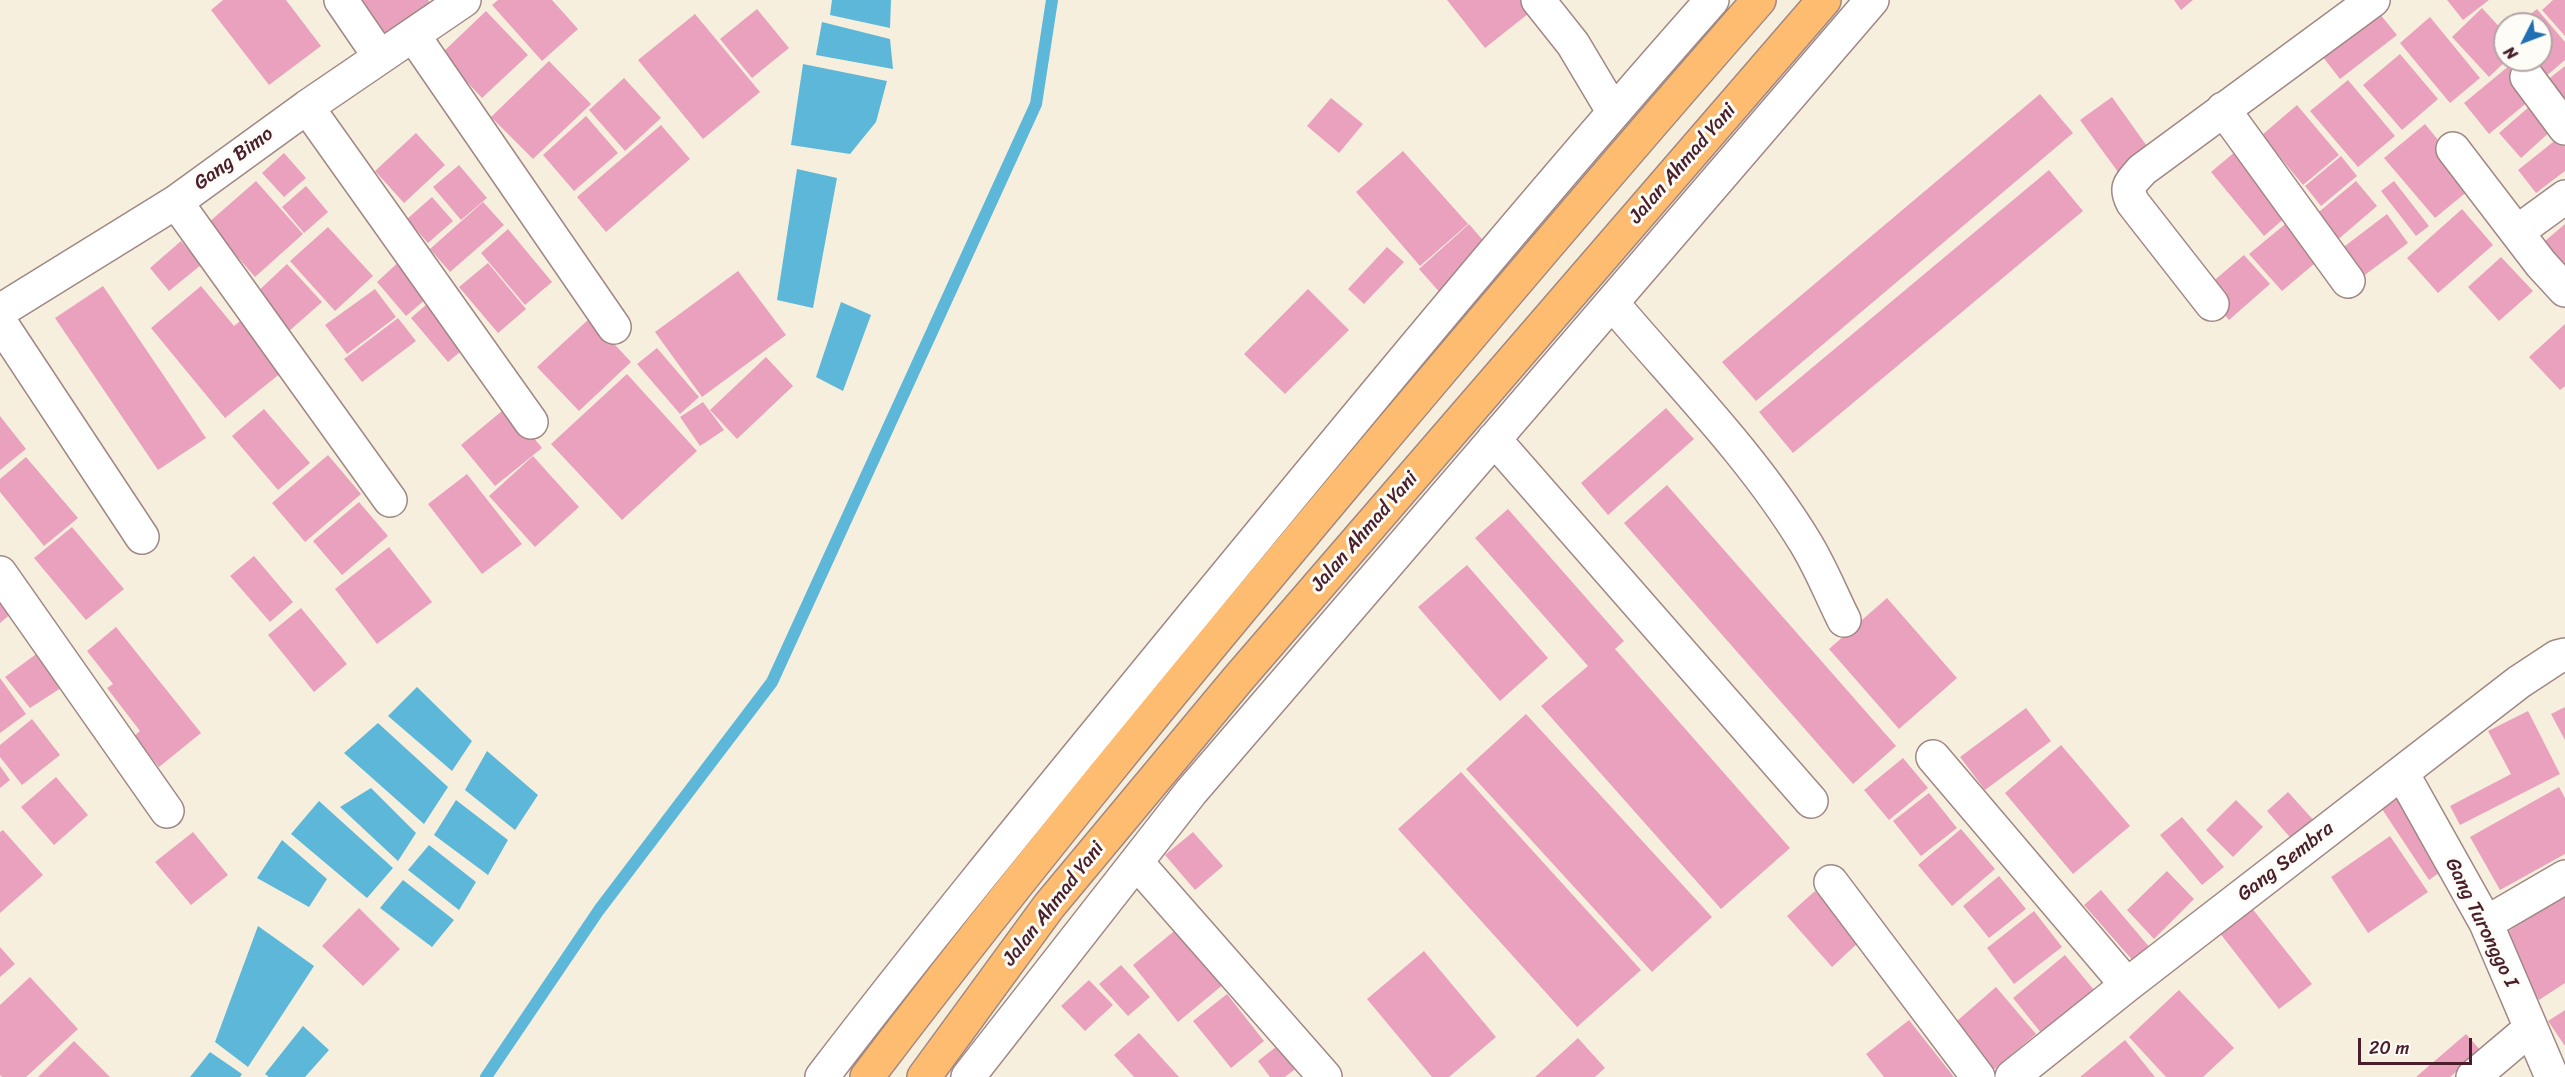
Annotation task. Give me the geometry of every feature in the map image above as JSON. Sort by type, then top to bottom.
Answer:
[{"type":"highway","name":"Jalan Ahmad Yani","points":[[867,1077],[943,976],[1190,669],[1614,164],[1759,0]]},
{"type":"highway","name":"Jalan Ahmad Yani","points":[[924,1077],[1049,906],[1231,688],[1824,0]]},
{"type":"street","points":[[341,0],[380,57]]},
{"type":"street","name":"Gang Bimo","points":[[0,311],[176,202],[307,107],[464,0]]},
{"type":"street","points":[[1538,0],[1573,44],[1613,111]]},
{"type":"street","points":[[822,1077],[911,960],[1223,579],[1613,111],[1712,0]]},
{"type":"street","points":[[968,1077],[1191,792],[1872,0]]},
{"type":"street","points":[[2212,304],[2127,193],[2129,185],[2142,170],[2373,0]]},
{"type":"street","points":[[413,35],[614,327]]},
{"type":"street","points":[[2527,77],[2565,128]]},
{"type":"street","points":[[307,107],[531,422]]},
{"type":"street","points":[[2223,109],[2348,281]]},
{"type":"street","points":[[2453,149],[2541,264],[2565,290]]},
{"type":"street","points":[[2517,232],[2565,197]]},
{"type":"street","points":[[176,202],[390,500]]},
{"type":"street","points":[[1612,303],[1735,446],[1772,495],[1805,542],[1844,620]]},
{"type":"street","points":[[0,322],[142,537]]},
{"type":"street","points":[[1494,439],[1811,801]]},
{"type":"street","points":[[0,573],[167,811]]},
{"type":"street","name":"Gang Sembra","points":[[2012,1077],[2127,985],[2519,682],[2557,657],[2565,655]]},
{"type":"street","points":[[1933,757],[2127,985]]},
{"type":"street","name":"Gang Turonggo I","points":[[2402,773],[2486,923],[2552,1077]]},
{"type":"street","points":[[1137,863],[1325,1077]]},
{"type":"street","points":[[2486,923],[2565,877]]},
{"type":"street","points":[[1831,882],[1978,1077]]},
{"type":"street","points":[[2473,1077],[2531,1028]]},
{"type":"water","points":[[832,0],[891,0],[890,28],[830,15]]},
{"type":"water","points":[[822,22],[890,39],[893,69],[816,55]]},
{"type":"water","points":[[803,64],[887,81],[876,122],[850,154],[791,145]]},
{"type":"water","points":[[797,169],[837,178],[813,308],[777,300]]},
{"type":"water","points":[[841,302],[871,315],[843,391],[816,377]]},
{"type":"water","points":[[417,687],[472,741],[452,771],[388,716]]},
{"type":"water","points":[[378,723],[448,787],[424,824],[344,753]]},
{"type":"water","points":[[487,751],[538,795],[515,830],[465,790]]},
{"type":"water","points":[[371,788],[416,833],[398,861],[340,807]]},
{"type":"water","points":[[456,800],[508,840],[488,875],[434,835]]},
{"type":"water","points":[[319,801],[393,868],[367,898],[291,834]]},
{"type":"water","points":[[282,840],[327,879],[309,907],[257,878]]},
{"type":"water","points":[[429,845],[476,882],[459,910],[408,870]]},
{"type":"water","points":[[403,880],[454,920],[432,947],[380,908]]},
{"type":"water","points":[[258,926],[314,966],[248,1067],[215,1042]]},
{"type":"water","points":[[303,1026],[329,1050],[305,1077],[269,1077],[265,1074]]},
{"type":"water","points":[[210,1052],[242,1074],[240,1077],[190,1077]]},
{"type":"building","points":[[223,0],[286,0],[321,46],[269,85],[211,10]]},
{"type":"building","points":[[358,0],[428,0],[433,6],[385,39]]},
{"type":"building","points":[[498,0],[552,0],[578,29],[542,61],[492,5]]},
{"type":"building","points":[[1447,0],[1525,0],[1533,10],[1485,48]]},
{"type":"building","points":[[2174,0],[2193,0],[2181,10]]},
{"type":"building","points":[[2447,0],[2489,0],[2463,20]]},
{"type":"building","points":[[2553,0],[2565,0],[2565,36],[2553,22],[2553,12],[2542,10]]},
{"type":"building","points":[[2375,8],[2397,35],[2340,79],[2319,52]]},
{"type":"building","points":[[2482,8],[2493,20],[2494,72],[2489,77],[2452,37]]},
{"type":"building","points":[[757,9],[789,48],[752,78],[720,39]]},
{"type":"building","points":[[486,11],[528,55],[482,98],[441,54]]},
{"type":"building","points":[[695,14],[760,92],[703,139],[638,60]]},
{"type":"building","points":[[2430,17],[2480,78],[2450,103],[2400,43]]},
{"type":"building","points":[[2553,28],[2565,42],[2565,60],[2553,70]]},
{"type":"building","points":[[2400,54],[2438,99],[2402,130],[2363,85]]},
{"type":"building","points":[[549,61],[591,104],[533,159],[491,117]]},
{"type":"building","points":[[2565,66],[2565,106],[2546,81]]},
{"type":"building","points":[[2502,72],[2516,72],[2535,96],[2489,134],[2464,103]]},
{"type":"building","points":[[2541,72],[2551,72],[2545,77]]},
{"type":"building","points":[[624,78],[661,118],[625,151],[589,110]]},
{"type":"building","points":[[2348,80],[2395,136],[2358,167],[2310,111]]},
{"type":"building","points":[[2040,94],[2073,133],[1756,401],[1722,362]]},
{"type":"building","points":[[2112,97],[2149,149],[2118,172],[2080,120]]},
{"type":"building","points":[[1331,98],[1363,124],[1339,153],[1307,126]]},
{"type":"building","points":[[2297,105],[2339,155],[2303,185],[2262,135]]},
{"type":"building","points":[[2530,106],[2552,130],[2521,158],[2499,133]]},
{"type":"building","points":[[586,116],[618,153],[574,191],[543,155]]},
{"type":"building","points":[[2425,124],[2475,185],[2435,218],[2384,158]]},
{"type":"building","points":[[661,125],[690,159],[606,232],[577,197]]},
{"type":"building","points":[[416,133],[445,165],[404,203],[375,171]]},
{"type":"building","points":[[2558,138],[2565,147],[2565,171],[2536,193],[2518,170]]},
{"type":"building","points":[[2242,146],[2295,209],[2264,236],[2211,172]]},
{"type":"building","points":[[1403,151],[1468,224],[1420,266],[1356,192]]},
{"type":"building","points":[[284,153],[306,178],[284,197],[262,173]]},
{"type":"building","points":[[2341,156],[2357,176],[2321,206],[2305,186]]},
{"type":"building","points":[[459,165],[487,198],[461,220],[433,187]]},
{"type":"building","points":[[2049,170],[2083,211],[1793,453],[1759,412]]},
{"type":"building","points":[[256,181],[303,234],[255,277],[208,223]]},
{"type":"building","points":[[2356,181],[2377,206],[2335,242],[2314,216]]},
{"type":"building","points":[[2394,181],[2429,226],[2416,236],[2381,191]]},
{"type":"building","points":[[306,186],[328,212],[304,233],[282,207]]},
{"type":"building","points":[[432,197],[453,221],[428,243],[407,219]]},
{"type":"building","points":[[483,202],[504,225],[450,272],[430,249]]},
{"type":"building","points":[[2462,209],[2493,245],[2438,293],[2407,258]]},
{"type":"building","points":[[2387,214],[2408,243],[2362,277],[2341,249]]},
{"type":"building","points":[[2295,216],[2327,253],[2282,291],[2249,254]]},
{"type":"building","points":[[1469,224],[1493,252],[1443,296],[1419,269]]},
{"type":"building","points":[[2565,224],[2565,280],[2538,247]]},
{"type":"building","points":[[328,227],[373,276],[335,311],[290,261]]},
{"type":"building","points":[[508,229],[552,282],[525,305],[481,253]]},
{"type":"building","points":[[181,241],[201,265],[169,291],[150,268]]},
{"type":"building","points":[[1387,247],[1404,262],[1364,304],[1348,289]]},
{"type":"building","points":[[2244,255],[2270,284],[2229,320],[2204,289]]},
{"type":"building","points":[[2501,257],[2533,291],[2499,321],[2468,287]]},
{"type":"building","points":[[403,258],[433,293],[406,316],[377,282]]},
{"type":"building","points":[[488,263],[526,309],[498,333],[459,287]]},
{"type":"building","points":[[287,264],[322,302],[288,332],[254,295]]},
{"type":"building","points":[[738,271],[786,335],[702,397],[655,332]]},
{"type":"building","points":[[103,286],[206,438],[158,470],[55,318]]},
{"type":"building","points":[[201,286],[234,326],[245,317],[287,368],[225,418],[151,328]]},
{"type":"building","points":[[375,289],[396,317],[347,354],[325,325]]},
{"type":"building","points":[[1308,289],[1349,330],[1285,394],[1244,354]]},
{"type":"building","points":[[435,297],[473,341],[448,362],[411,318]]},
{"type":"building","points":[[398,318],[416,341],[362,382],[344,359]]},
{"type":"building","points":[[590,318],[631,362],[579,411],[537,367]]},
{"type":"building","points":[[2565,324],[2565,386],[2560,390],[2529,357]]},
{"type":"building","points":[[657,348],[699,397],[680,414],[637,364]]},
{"type":"building","points":[[766,357],[793,386],[737,439],[710,410]]},
{"type":"building","points":[[627,374],[697,451],[622,520],[551,444]]},
{"type":"building","points":[[703,402],[724,430],[700,446],[680,417]]},
{"type":"building","points":[[508,406],[542,448],[495,486],[461,445]]},
{"type":"building","points":[[1666,408],[1694,439],[1608,515],[1581,483]]},
{"type":"building","points":[[264,409],[310,463],[278,490],[232,436]]},
{"type":"building","points":[[0,416],[26,449],[0,470]]},
{"type":"building","points":[[328,455],[361,494],[305,542],[272,503]]},
{"type":"building","points":[[533,456],[579,507],[535,547],[489,496]]},
{"type":"building","points":[[26,457],[78,518],[44,546],[0,492],[0,479]]},
{"type":"building","points":[[467,474],[522,544],[482,574],[428,504]]},
{"type":"building","points":[[1667,485],[1896,746],[1853,784],[1624,523]]},
{"type":"building","points":[[359,502],[388,536],[342,575],[313,541]]},
{"type":"building","points":[[1508,509],[1624,641],[1615,649],[1790,848],[1721,909],[1541,706],[1588,666],[1475,538]]},
{"type":"building","points":[[72,527],[124,589],[86,620],[34,558]]},
{"type":"building","points":[[389,547],[432,602],[377,644],[335,589]]},
{"type":"building","points":[[254,556],[293,602],[270,622],[230,576]]},
{"type":"building","points":[[1467,565],[1548,658],[1500,701],[1418,607]]},
{"type":"building","points":[[0,594],[13,612],[0,623]]},
{"type":"building","points":[[1887,598],[1957,678],[1899,729],[1829,649]]},
{"type":"building","points":[[301,608],[347,664],[314,692],[268,635]]},
{"type":"building","points":[[116,627],[201,733],[159,767],[134,736],[140,731],[107,688],[113,684],[87,651]]},
{"type":"building","points":[[39,652],[64,686],[30,708],[5,677]]},
{"type":"building","points":[[0,678],[26,714],[0,733]]},
{"type":"building","points":[[2565,707],[2565,740],[2551,714]]},
{"type":"building","points":[[2026,708],[2051,741],[1985,790],[1960,757]]},
{"type":"building","points":[[2528,711],[2560,774],[2460,825],[2450,806],[2511,774],[2488,731]]},
{"type":"building","points":[[1526,714],[1712,917],[1652,972],[1466,769]]},
{"type":"building","points":[[32,719],[60,755],[22,785],[0,757],[0,745]]},
{"type":"building","points":[[2061,745],[2130,826],[2073,874],[2005,793]]},
{"type":"building","points":[[1903,758],[1928,788],[1889,820],[1864,790]]},
{"type":"building","points":[[0,766],[10,780],[0,788]]},
{"type":"building","points":[[1461,772],[1641,970],[1577,1027],[1398,829]]},
{"type":"building","points":[[56,777],[88,815],[54,845],[21,807]]},
{"type":"building","points":[[2559,787],[2565,798],[2565,854],[2500,890],[2470,837]]},
{"type":"building","points":[[2288,792],[2317,824],[2295,843],[2267,811]]},
{"type":"building","points":[[2395,792],[2446,868],[2429,880],[2378,803]]},
{"type":"building","points":[[1929,793],[1957,828],[1921,856],[1893,821]]},
{"type":"building","points":[[2236,800],[2263,827],[2233,857],[2206,830]]},
{"type":"building","points":[[2182,817],[2224,867],[2202,885],[2160,835]]},
{"type":"building","points":[[1961,829],[1995,869],[1952,906],[1918,865]]},
{"type":"building","points":[[3,830],[43,875],[0,913],[0,832]]},
{"type":"building","points":[[193,832],[228,875],[191,905],[155,862]]},
{"type":"building","points":[[1193,832],[1223,866],[1195,890],[1165,855]]},
{"type":"building","points":[[2390,836],[2428,892],[2368,933],[2331,877]]},
{"type":"building","points":[[2167,871],[2194,899],[2154,939],[2127,910]]},
{"type":"building","points":[[1999,876],[2026,909],[1989,938],[1963,906]]},
{"type":"building","points":[[2101,890],[2151,949],[2135,963],[2084,905]]},
{"type":"building","points":[[1815,891],[1860,941],[1832,967],[1787,916]]},
{"type":"building","points":[[2565,894],[2565,983],[2539,1000],[2498,938]]},
{"type":"building","points":[[2251,907],[2312,984],[2279,1009],[2219,932]]},
{"type":"building","points":[[359,908],[400,949],[363,986],[322,946]]},
{"type":"building","points":[[2034,911],[2062,947],[2014,984],[1987,948]]},
{"type":"building","points":[[1184,923],[1230,979],[1178,1022],[1133,965]]},
{"type":"building","points":[[0,947],[15,964],[0,977]]},
{"type":"building","points":[[1424,951],[1496,1037],[1449,1077],[1432,1077],[1367,999]]},
{"type":"building","points":[[2065,955],[2099,996],[2046,1039],[2013,998]]},
{"type":"building","points":[[1121,965],[1150,997],[1128,1016],[1099,984]]},
{"type":"building","points":[[30,977],[78,1029],[26,1077],[2,1077],[0,1075],[0,1005]]},
{"type":"building","points":[[1089,980],[1113,1005],[1085,1031],[1061,1006]]},
{"type":"building","points":[[1996,987],[2036,1034],[1990,1073],[1950,1027]]},
{"type":"building","points":[[2179,990],[2234,1048],[2203,1077],[2166,1077],[2129,1037]]},
{"type":"building","points":[[1227,994],[1264,1041],[1231,1068],[1193,1021]]},
{"type":"building","points":[[2565,1010],[2565,1046],[2548,1021]]},
{"type":"building","points":[[1909,1020],[1954,1077],[1884,1077],[1866,1054]]},
{"type":"building","points":[[1139,1033],[1179,1077],[1134,1077],[1114,1055]]},
{"type":"building","points":[[2466,1034],[2481,1051],[2450,1077],[2416,1077]]},
{"type":"building","points":[[1578,1038],[1605,1068],[1595,1077],[1535,1077]]},
{"type":"building","points":[[1286,1039],[1304,1062],[1285,1077],[1270,1077],[1258,1061]]},
{"type":"building","points":[[2125,1040],[2155,1077],[2080,1077]]},
{"type":"building","points":[[74,1041],[110,1077],[38,1077]]},
{"type":"waterway","points":[[486,1077],[599,910],[772,682],[1036,104],[1052,0]]}]
